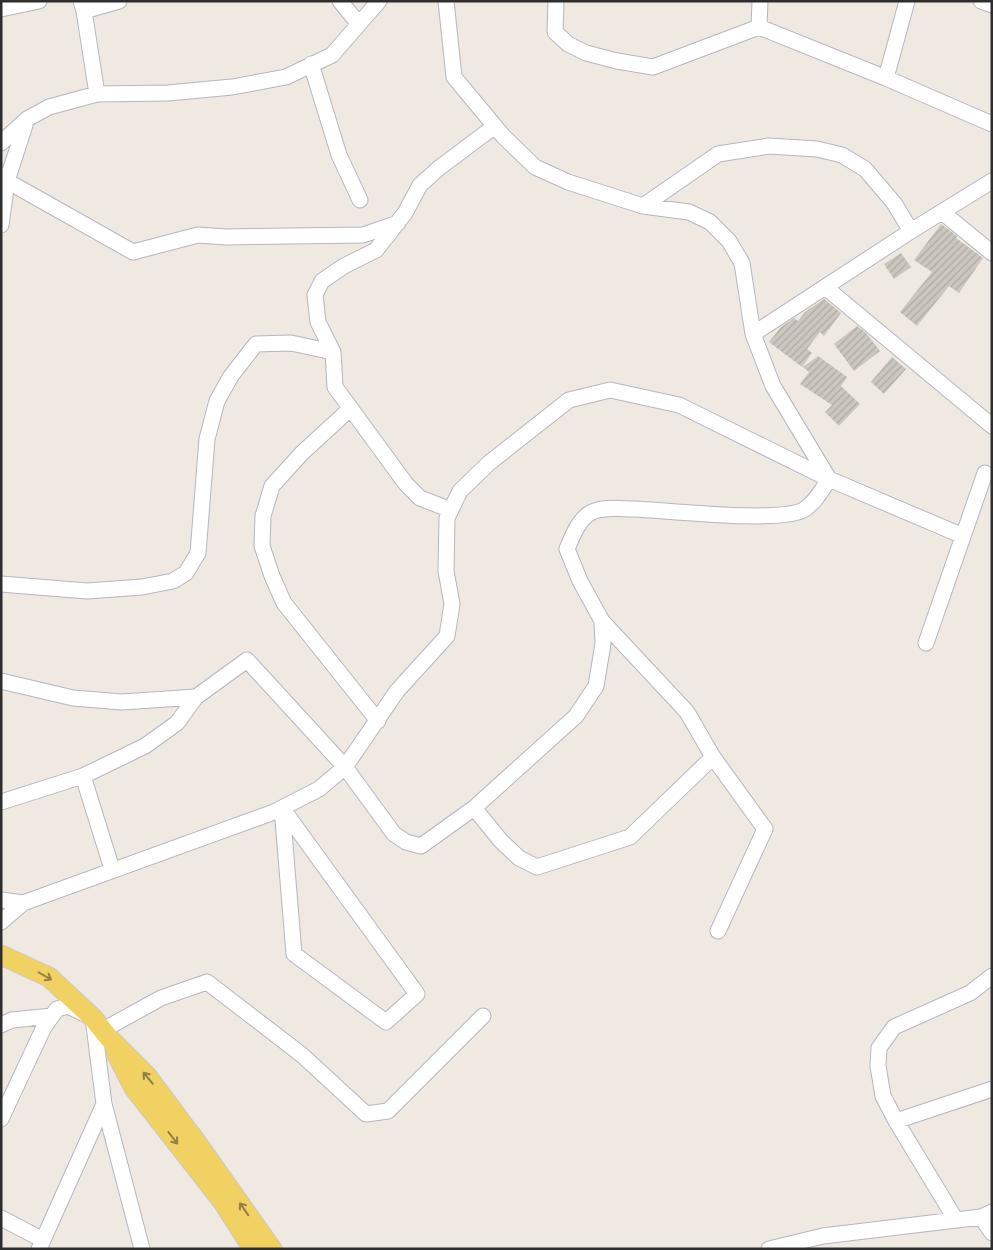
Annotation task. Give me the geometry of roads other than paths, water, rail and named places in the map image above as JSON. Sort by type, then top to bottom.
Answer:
[{"type":"main road","points":[[1,955],[49,977],[147,1076],[272,1249]]},
{"type":"main road","points":[[101,1029],[134,1088],[223,1202],[253,1249]]},
{"type":"street","points":[[1,9],[39,1]]},
{"type":"street","points":[[98,94],[83,6],[118,1]]},
{"type":"street","points":[[340,1],[358,23]]},
{"type":"street","points":[[1,144],[27,119],[49,107],[98,94],[168,92],[232,86],[286,77],[332,55],[379,1]]},
{"type":"street","points":[[446,1],[454,77],[495,126],[535,168],[568,182],[643,206],[689,212],[710,222],[729,241],[742,263],[753,334],[772,386],[829,479]]},
{"type":"street","points":[[556,1],[555,32],[568,44],[617,62],[653,67],[759,27],[886,78],[992,124]]},
{"type":"street","points":[[759,27],[760,1]]},
{"type":"street","points":[[886,78],[907,1]]},
{"type":"street","points":[[981,1],[992,5]]},
{"type":"street","points":[[311,64],[339,155],[360,200]]},
{"type":"street","points":[[1,225],[4,176],[27,119]]},
{"type":"street","points":[[451,510],[420,498],[413,491],[335,387],[332,352],[318,322],[315,295],[322,281],[344,266],[376,250],[398,223],[420,185],[439,168],[495,126]]},
{"type":"street","points":[[643,206],[718,154],[768,146],[816,148],[842,155],[865,169],[894,203],[911,231]]},
{"type":"street","points":[[4,176],[133,252],[198,235],[226,237],[363,234],[398,223]]},
{"type":"street","points":[[753,334],[911,231],[992,181]]},
{"type":"street","points":[[942,212],[992,254]]},
{"type":"street","points":[[824,288],[992,426]]},
{"type":"street","points":[[1,584],[87,591],[142,588],[173,581],[186,574],[198,553],[207,440],[217,401],[231,376],[256,344],[291,343],[332,352]]},
{"type":"street","points":[[1,922],[22,903],[282,808],[319,789],[345,767],[398,691],[446,636],[452,604],[446,571],[447,518],[460,491],[489,463],[569,400],[610,390],[679,405],[829,479],[963,536]]},
{"type":"street","points":[[350,409],[302,453],[272,486],[263,516],[262,546],[284,603],[378,721]]},
{"type":"street","points":[[926,642],[985,473]]},
{"type":"street","points":[[718,931],[765,829],[713,757],[686,712],[602,621],[580,581],[568,549],[576,528],[592,512],[621,509],[695,514],[782,516],[804,510],[820,495],[829,479]]},
{"type":"street","points":[[1,802],[83,776],[145,746],[177,723],[196,697],[247,660],[345,767],[394,834],[406,842],[421,846],[474,808],[576,716],[596,686],[603,644],[602,621]]},
{"type":"street","points":[[1,681],[73,698],[122,702],[196,697]]},
{"type":"street","points":[[474,808],[501,841],[519,858],[537,867],[630,837],[713,757]]},
{"type":"street","points":[[83,776],[112,869]]},
{"type":"street","points":[[282,808],[417,994],[386,1022],[294,954],[282,808]]},
{"type":"street","points":[[1,900],[22,903]]},
{"type":"street","points":[[956,1220],[883,1096],[878,1066],[879,1048],[894,1026],[970,993],[992,976]]},
{"type":"street","points":[[101,1029],[161,998],[207,982],[302,1055],[366,1114],[388,1111],[483,1016]]},
{"type":"street","points":[[1,1119],[44,1027],[58,1008],[68,1006],[101,1029]]},
{"type":"street","points":[[1,1026],[12,1020],[52,1016]]},
{"type":"street","points":[[101,1029],[104,1104],[142,1249]]},
{"type":"street","points":[[896,1121],[992,1090]]},
{"type":"street","points":[[1,1218],[41,1244],[104,1104]]},
{"type":"street","points":[[769,1249],[823,1236],[956,1220],[986,1214],[992,1233]]}]
